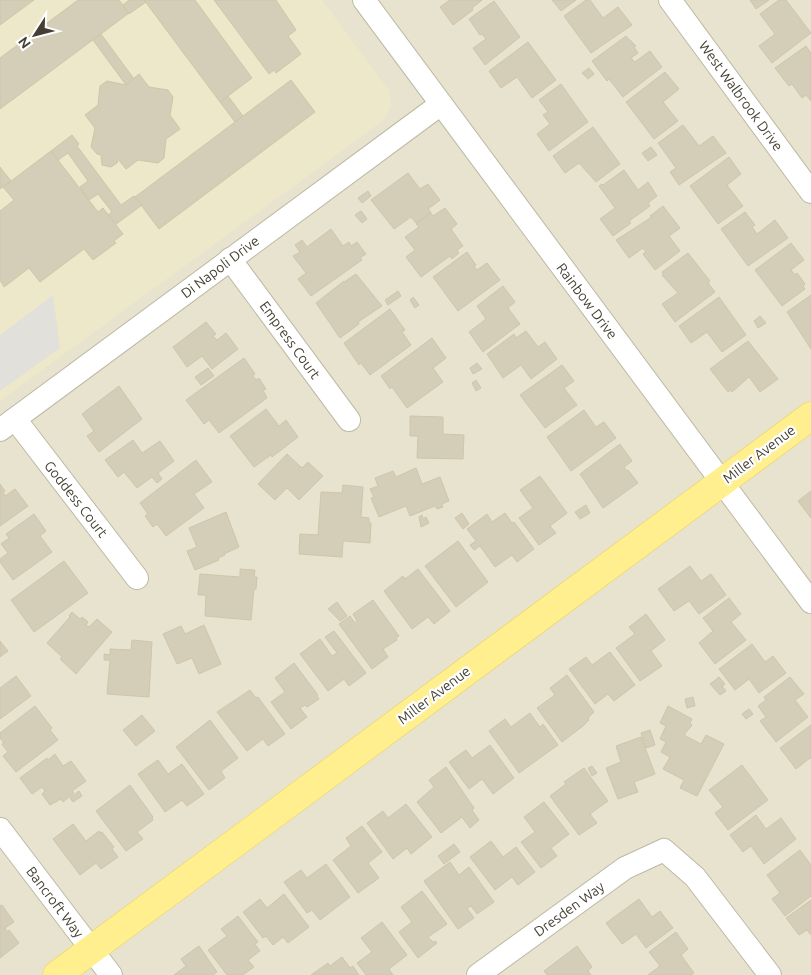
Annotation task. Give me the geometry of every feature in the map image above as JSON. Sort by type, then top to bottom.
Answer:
[{"type":"main road","name":"Miller Avenue","points":[[57,975],[811,416]]},
{"type":"street","name":"Rainbow Drive","points":[[364,0],[811,602]]},
{"type":"street","name":"West Walbrook Drive","points":[[670,0],[811,192]]},
{"type":"street","name":"Di Napoli Drive","points":[[7,425],[441,104]]},
{"type":"street","name":"Empress Court","points":[[230,259],[350,420]]},
{"type":"street","name":"Goddess Court","points":[[7,425],[138,578]]},
{"type":"street","name":"Bancroft Way","points":[[0,829],[111,975]]},
{"type":"street","name":"Dresden Way","points":[[478,975],[625,868],[664,850],[695,877],[770,975]]},
{"type":"shaded area","points":[[0,0],[811,0],[811,975],[0,975]]},
{"type":"shaded area","points":[[0,0],[322,0],[389,90],[391,106],[384,120],[0,401]]},
{"type":"shaded area","points":[[53,295],[60,348],[0,391],[0,335]]},
{"type":"building","points":[[0,0],[34,0],[0,25]]},
{"type":"building","points":[[78,0],[119,0],[129,13],[0,109],[0,58]]},
{"type":"building","points":[[129,0],[144,0],[146,2],[129,14],[123,5]]},
{"type":"building","points":[[144,0],[195,0],[252,78],[220,102]]},
{"type":"building","points":[[214,0],[276,0],[296,30],[288,36],[301,54],[276,73],[274,70],[269,74]]},
{"type":"building","points":[[450,0],[482,0],[472,8],[473,10],[453,25],[440,7]]},
{"type":"building","points":[[552,0],[576,0],[561,11]]},
{"type":"building","points":[[586,0],[590,0],[603,18],[618,7],[632,25],[591,53],[564,16]]},
{"type":"building","points":[[750,0],[769,0],[756,9]]},
{"type":"building","points":[[779,0],[786,0],[811,33],[772,63],[759,46],[775,34],[760,14]]},
{"type":"building","points":[[494,1],[520,37],[485,65],[473,48],[486,39],[482,34],[480,35],[469,19]]},
{"type":"building","points":[[101,34],[134,79],[126,85],[93,40]]},
{"type":"building","points":[[626,36],[636,46],[634,47],[638,53],[631,58],[635,62],[650,51],[662,67],[623,97],[609,79],[607,81],[592,61]]},
{"type":"building","points":[[528,42],[556,80],[532,98],[517,77],[501,88],[489,71]]},
{"type":"building","points":[[806,46],[811,53],[811,101],[806,95],[802,98],[792,84],[789,86],[775,68]]},
{"type":"building","points":[[589,68],[594,74],[588,79],[582,73]]},
{"type":"building","points":[[665,72],[679,89],[663,102],[678,121],[654,139],[626,102]]},
{"type":"building","points":[[139,74],[149,87],[168,90],[173,97],[170,115],[180,129],[166,139],[164,158],[158,163],[138,160],[126,169],[118,159],[117,163],[111,167],[102,165],[101,155],[97,154],[91,147],[95,128],[85,115],[98,105],[100,86],[107,81],[126,85]]},
{"type":"building","points":[[291,80],[315,112],[159,229],[135,197]]},
{"type":"building","points":[[561,84],[588,122],[549,151],[537,134],[550,124],[543,115],[548,112],[539,100]]},
{"type":"building","points":[[228,96],[243,116],[235,122],[220,102]]},
{"type":"building","points":[[683,125],[699,146],[713,136],[726,153],[679,185],[670,172],[676,168],[658,143]]},
{"type":"building","points":[[593,127],[620,164],[596,182],[579,163],[565,173],[553,156]]},
{"type":"building","points":[[72,135],[79,144],[77,146],[121,205],[134,196],[142,205],[115,225],[108,215],[112,212],[98,194],[89,200],[80,187],[88,181],[68,153],[58,160],[51,151]]},
{"type":"building","points":[[651,147],[657,155],[648,161],[642,153]]},
{"type":"building","points":[[51,151],[98,212],[103,208],[123,234],[114,241],[116,243],[93,260],[84,249],[40,282],[29,268],[4,287],[0,280],[0,211],[14,200],[3,187]]},
{"type":"building","points":[[729,157],[741,174],[727,185],[743,206],[718,224],[690,186]]},
{"type":"building","points":[[0,167],[11,181],[0,189]]},
{"type":"building","points":[[624,170],[638,190],[648,182],[657,196],[648,203],[650,206],[629,221],[631,223],[613,236],[600,219],[615,208],[599,186]]},
{"type":"building","points":[[408,173],[420,189],[428,184],[440,200],[428,209],[431,212],[416,223],[411,217],[394,229],[371,200]]},
{"type":"building","points":[[368,191],[371,196],[362,203],[358,198]]},
{"type":"building","points":[[663,206],[680,228],[669,236],[680,251],[655,270],[643,254],[646,252],[643,248],[629,258],[616,240],[652,217],[650,216]]},
{"type":"building","points":[[445,208],[457,224],[451,229],[463,246],[457,250],[459,253],[452,259],[450,256],[421,277],[406,257],[415,250],[405,237],[419,227],[416,224],[431,213],[433,216]]},
{"type":"building","points":[[361,211],[367,219],[362,223],[355,215]]},
{"type":"building","points":[[745,212],[755,225],[752,227],[757,234],[775,220],[788,238],[748,266],[721,229]]},
{"type":"building","points":[[331,229],[343,246],[349,242],[351,246],[357,242],[366,254],[360,258],[362,260],[311,296],[298,279],[306,273],[293,256],[300,252],[295,245],[302,240],[307,247]]},
{"type":"building","points":[[791,243],[804,260],[791,270],[795,275],[797,273],[805,284],[803,286],[805,289],[782,306],[755,270]]},
{"type":"building","points":[[467,252],[476,265],[474,266],[477,270],[487,263],[500,280],[458,311],[433,277]]},
{"type":"building","points":[[688,253],[710,281],[708,283],[715,292],[675,322],[662,304],[678,293],[662,275],[662,272]]},
{"type":"building","points":[[356,274],[382,306],[358,322],[359,324],[340,338],[316,303]]},
{"type":"building","points":[[503,286],[515,302],[508,308],[520,324],[483,352],[469,332],[486,319],[477,306]]},
{"type":"building","points":[[398,291],[401,296],[388,305],[385,300]]},
{"type":"building","points":[[811,295],[811,349],[787,312]]},
{"type":"building","points":[[413,297],[419,305],[415,308],[410,300]]},
{"type":"building","points":[[719,297],[746,335],[722,352],[707,332],[691,343],[679,326]]},
{"type":"building","points":[[390,309],[405,330],[402,332],[411,345],[370,375],[361,363],[359,365],[344,343]]},
{"type":"building","points":[[760,316],[766,323],[758,328],[754,321]]},
{"type":"building","points":[[206,322],[216,334],[213,336],[217,340],[226,333],[238,349],[212,369],[202,356],[187,367],[173,347]]},
{"type":"building","points":[[526,331],[538,347],[545,342],[557,359],[531,379],[521,365],[503,378],[487,354],[514,334],[516,338]]},
{"type":"building","points":[[432,338],[446,358],[433,368],[443,382],[407,408],[392,387],[390,389],[381,376]]},
{"type":"building","points":[[748,341],[778,379],[760,392],[749,377],[732,392],[731,390],[728,392],[710,369]]},
{"type":"building","points":[[244,358],[255,374],[253,376],[256,380],[259,378],[266,389],[263,390],[267,398],[219,433],[209,420],[204,424],[186,400]]},
{"type":"building","points":[[477,363],[482,369],[473,374],[470,368]]},
{"type":"building","points":[[562,365],[574,381],[564,388],[577,405],[545,428],[520,395]]},
{"type":"building","points":[[208,368],[214,376],[201,385],[195,377]]},
{"type":"building","points":[[476,380],[481,388],[476,391],[472,383]]},
{"type":"building","points":[[119,386],[142,419],[99,452],[87,436],[94,431],[82,414]]},
{"type":"building","points":[[266,409],[279,426],[286,420],[298,437],[272,457],[271,455],[254,467],[230,436]]},
{"type":"building","points":[[584,410],[596,427],[604,422],[616,438],[571,471],[547,437]]},
{"type":"building","points":[[410,416],[443,417],[443,434],[464,435],[463,459],[417,458],[418,436],[410,436]]},
{"type":"building","points":[[133,440],[142,453],[160,441],[174,461],[158,473],[162,479],[157,483],[152,477],[137,488],[124,472],[118,477],[105,460]]},
{"type":"building","points":[[620,444],[632,461],[624,467],[638,483],[603,508],[580,474]]},
{"type":"building","points":[[287,454],[302,468],[308,462],[323,476],[299,500],[287,488],[275,500],[258,484]]},
{"type":"building","points":[[196,460],[212,482],[194,494],[204,508],[166,536],[157,524],[153,527],[145,516],[148,514],[140,503]]},
{"type":"building","points":[[416,468],[422,484],[440,477],[449,501],[442,504],[443,507],[437,509],[435,506],[410,516],[406,506],[379,517],[371,498],[374,497],[370,489],[378,486],[375,478],[393,471],[396,477]]},
{"type":"building","points":[[540,476],[567,513],[550,526],[556,533],[539,545],[519,518],[533,508],[520,490]]},
{"type":"building","points":[[0,484],[5,491],[3,492],[5,496],[15,489],[28,506],[0,526]]},
{"type":"building","points":[[343,485],[363,487],[361,517],[369,518],[369,523],[371,523],[370,543],[343,541],[342,557],[299,554],[300,534],[318,535],[321,492],[342,493]]},
{"type":"building","points":[[811,491],[811,518],[798,501]]},
{"type":"building","points":[[586,505],[590,513],[580,519],[575,512]]},
{"type":"building","points":[[226,512],[239,547],[224,554],[218,558],[219,560],[195,570],[187,551],[197,547],[189,528]]},
{"type":"building","points":[[462,513],[469,524],[463,529],[455,518]]},
{"type":"building","points":[[505,513],[534,549],[517,562],[512,555],[495,567],[480,546],[474,550],[470,545],[476,541],[467,529],[487,514],[492,522]]},
{"type":"building","points":[[34,514],[46,531],[40,536],[52,552],[13,580],[0,562],[0,559],[8,553],[1,544],[9,538],[6,534]]},
{"type":"building","points":[[422,515],[423,519],[426,517],[429,523],[421,527],[419,517]]},
{"type":"building","points":[[458,541],[488,582],[456,607],[425,566]]},
{"type":"building","points":[[64,561],[88,593],[34,632],[11,600]]},
{"type":"building","points":[[690,566],[701,581],[711,574],[726,595],[699,614],[689,601],[674,611],[658,589]]},
{"type":"building","points":[[240,569],[255,570],[254,577],[257,577],[251,620],[205,616],[206,595],[198,595],[200,574],[240,577]]},
{"type":"building","points":[[418,569],[450,611],[434,624],[428,617],[412,629],[384,591],[403,576],[405,579]]},
{"type":"building","points":[[729,598],[741,614],[731,622],[746,640],[715,664],[699,643],[713,631],[703,618]]},
{"type":"building","points":[[373,600],[399,636],[396,638],[397,640],[383,649],[388,657],[372,669],[339,624],[350,616],[355,623],[357,621],[353,614]]},
{"type":"building","points":[[337,602],[347,616],[340,621],[328,609]]},
{"type":"building","points":[[72,612],[80,619],[82,617],[88,622],[86,625],[89,627],[97,619],[112,632],[76,674],[47,643],[70,617]]},
{"type":"building","points":[[646,614],[665,640],[651,651],[662,666],[640,681],[616,648],[635,634],[629,627]]},
{"type":"building","points":[[204,625],[221,664],[199,674],[192,658],[177,664],[163,634],[181,626],[185,634]]},
{"type":"building","points":[[334,631],[366,673],[349,686],[344,679],[328,691],[300,654],[320,639],[332,656],[337,653],[325,637]]},
{"type":"building","points":[[132,640],[152,642],[149,697],[107,694],[110,660],[104,660],[104,654],[110,655],[110,649],[131,650]]},
{"type":"building","points":[[0,641],[8,651],[0,657]]},
{"type":"building","points":[[752,644],[765,662],[773,656],[786,673],[759,693],[749,679],[735,690],[719,669]]},
{"type":"building","points":[[610,652],[635,685],[614,701],[608,694],[595,704],[569,669],[586,657],[592,665]]},
{"type":"building","points":[[294,663],[319,699],[307,707],[305,705],[300,708],[307,717],[291,729],[271,702],[285,692],[275,678]]},
{"type":"building","points":[[567,675],[594,712],[583,726],[562,742],[537,708],[555,695],[550,688]]},
{"type":"building","points":[[16,676],[31,696],[0,719],[0,688]]},
{"type":"building","points":[[719,677],[725,684],[722,686],[726,691],[720,695],[710,684]]},
{"type":"building","points":[[790,677],[804,694],[795,700],[808,717],[776,742],[760,721],[766,717],[758,706],[766,700],[764,697]]},
{"type":"building","points":[[250,690],[256,698],[258,697],[285,734],[268,746],[263,739],[247,751],[217,712]]},
{"type":"building","points":[[693,697],[695,706],[687,708],[685,699]]},
{"type":"building","points":[[35,706],[52,728],[50,730],[58,740],[16,772],[3,756],[8,752],[2,744],[4,743],[0,738],[0,733]]},
{"type":"building","points":[[668,706],[692,719],[690,723],[692,725],[684,735],[701,744],[706,735],[724,744],[697,796],[680,788],[684,780],[663,769],[670,757],[661,752],[666,742],[660,739],[666,726],[660,723]]},
{"type":"building","points":[[749,709],[753,714],[746,719],[742,714]]},
{"type":"building","points":[[530,713],[540,727],[543,724],[558,745],[519,773],[489,731],[505,719],[511,727]]},
{"type":"building","points":[[142,715],[155,731],[136,746],[123,730]]},
{"type":"building","points":[[210,720],[238,758],[221,771],[225,778],[209,790],[176,747]]},
{"type":"building","points":[[811,725],[811,759],[796,769],[780,748]]},
{"type":"building","points":[[650,730],[655,745],[646,748],[641,733]]},
{"type":"building","points":[[641,737],[655,774],[634,782],[638,792],[618,799],[606,768],[621,762],[616,746]]},
{"type":"building","points":[[490,745],[514,778],[493,794],[482,779],[469,789],[449,762],[466,750],[472,758]]},
{"type":"building","points":[[55,754],[63,766],[71,761],[86,781],[72,791],[74,793],[63,802],[61,799],[50,805],[42,794],[45,791],[42,787],[32,794],[20,778]]},
{"type":"building","points":[[158,760],[168,774],[182,764],[204,794],[187,806],[182,800],[165,812],[138,774]]},
{"type":"building","points":[[742,765],[768,800],[728,830],[715,813],[723,807],[709,790]]},
{"type":"building","points":[[592,766],[597,773],[592,776],[588,768]]},
{"type":"building","points":[[446,767],[474,808],[472,810],[479,820],[470,828],[462,817],[441,833],[417,802],[434,787],[429,780]]},
{"type":"building","points":[[584,768],[608,801],[590,814],[597,823],[579,835],[550,796],[566,784],[564,782]]},
{"type":"building","points":[[130,785],[153,817],[153,820],[137,832],[143,839],[126,851],[96,811]]},
{"type":"building","points":[[79,791],[82,796],[73,802],[70,798]]},
{"type":"building","points":[[544,802],[569,834],[551,848],[557,856],[541,868],[521,842],[535,832],[524,817]]},
{"type":"building","points":[[406,804],[432,837],[411,854],[407,848],[393,859],[367,823],[383,811],[388,818]]},
{"type":"building","points":[[756,815],[766,829],[781,818],[796,839],[764,864],[751,846],[743,852],[730,835]]},
{"type":"building","points":[[73,824],[86,841],[99,831],[100,833],[102,832],[114,847],[112,849],[118,857],[101,869],[96,863],[80,875],[53,839]]},
{"type":"building","points":[[362,826],[382,852],[368,863],[379,878],[358,893],[333,860],[351,846],[346,838]]},
{"type":"building","points":[[491,841],[503,857],[516,847],[535,872],[518,885],[512,877],[495,890],[470,857]]},
{"type":"building","points":[[454,844],[460,852],[444,864],[438,856]]},
{"type":"building","points":[[800,850],[811,865],[811,896],[785,916],[772,899],[780,893],[767,875]]},
{"type":"building","points":[[450,862],[459,875],[469,867],[494,902],[477,914],[471,906],[467,908],[474,918],[458,929],[424,881]]},
{"type":"building","points":[[326,864],[350,897],[320,920],[312,910],[307,913],[284,882],[301,870],[307,878]]},
{"type":"building","points":[[422,891],[447,924],[428,937],[437,943],[418,958],[399,932],[412,922],[401,907]]},
{"type":"building","points":[[284,894],[309,927],[288,943],[283,937],[273,945],[266,936],[263,938],[243,912],[260,899],[267,908]]},
{"type":"building","points":[[639,899],[652,917],[660,911],[673,928],[646,948],[636,934],[622,944],[606,923]]},
{"type":"building","points":[[811,900],[811,935],[807,930],[799,935],[786,918]]},
{"type":"building","points":[[2,905],[14,922],[5,928],[7,932],[9,930],[19,943],[0,958],[0,906]]},
{"type":"building","points":[[238,916],[258,942],[255,944],[260,951],[248,960],[254,967],[243,975],[227,975],[208,950],[227,936],[221,929]]},
{"type":"building","points":[[382,922],[407,955],[389,969],[393,975],[366,975],[357,963],[372,952],[361,938]]},
{"type":"building","points":[[676,932],[688,949],[681,955],[694,973],[691,975],[648,975],[660,966],[649,952]]},
{"type":"building","points":[[199,946],[217,972],[213,975],[174,975],[186,966],[181,959]]},
{"type":"building","points":[[577,946],[592,967],[588,971],[591,975],[547,975],[544,971]]},
{"type":"building","points":[[342,957],[350,968],[353,966],[359,975],[311,975],[328,963],[330,966]]}]
